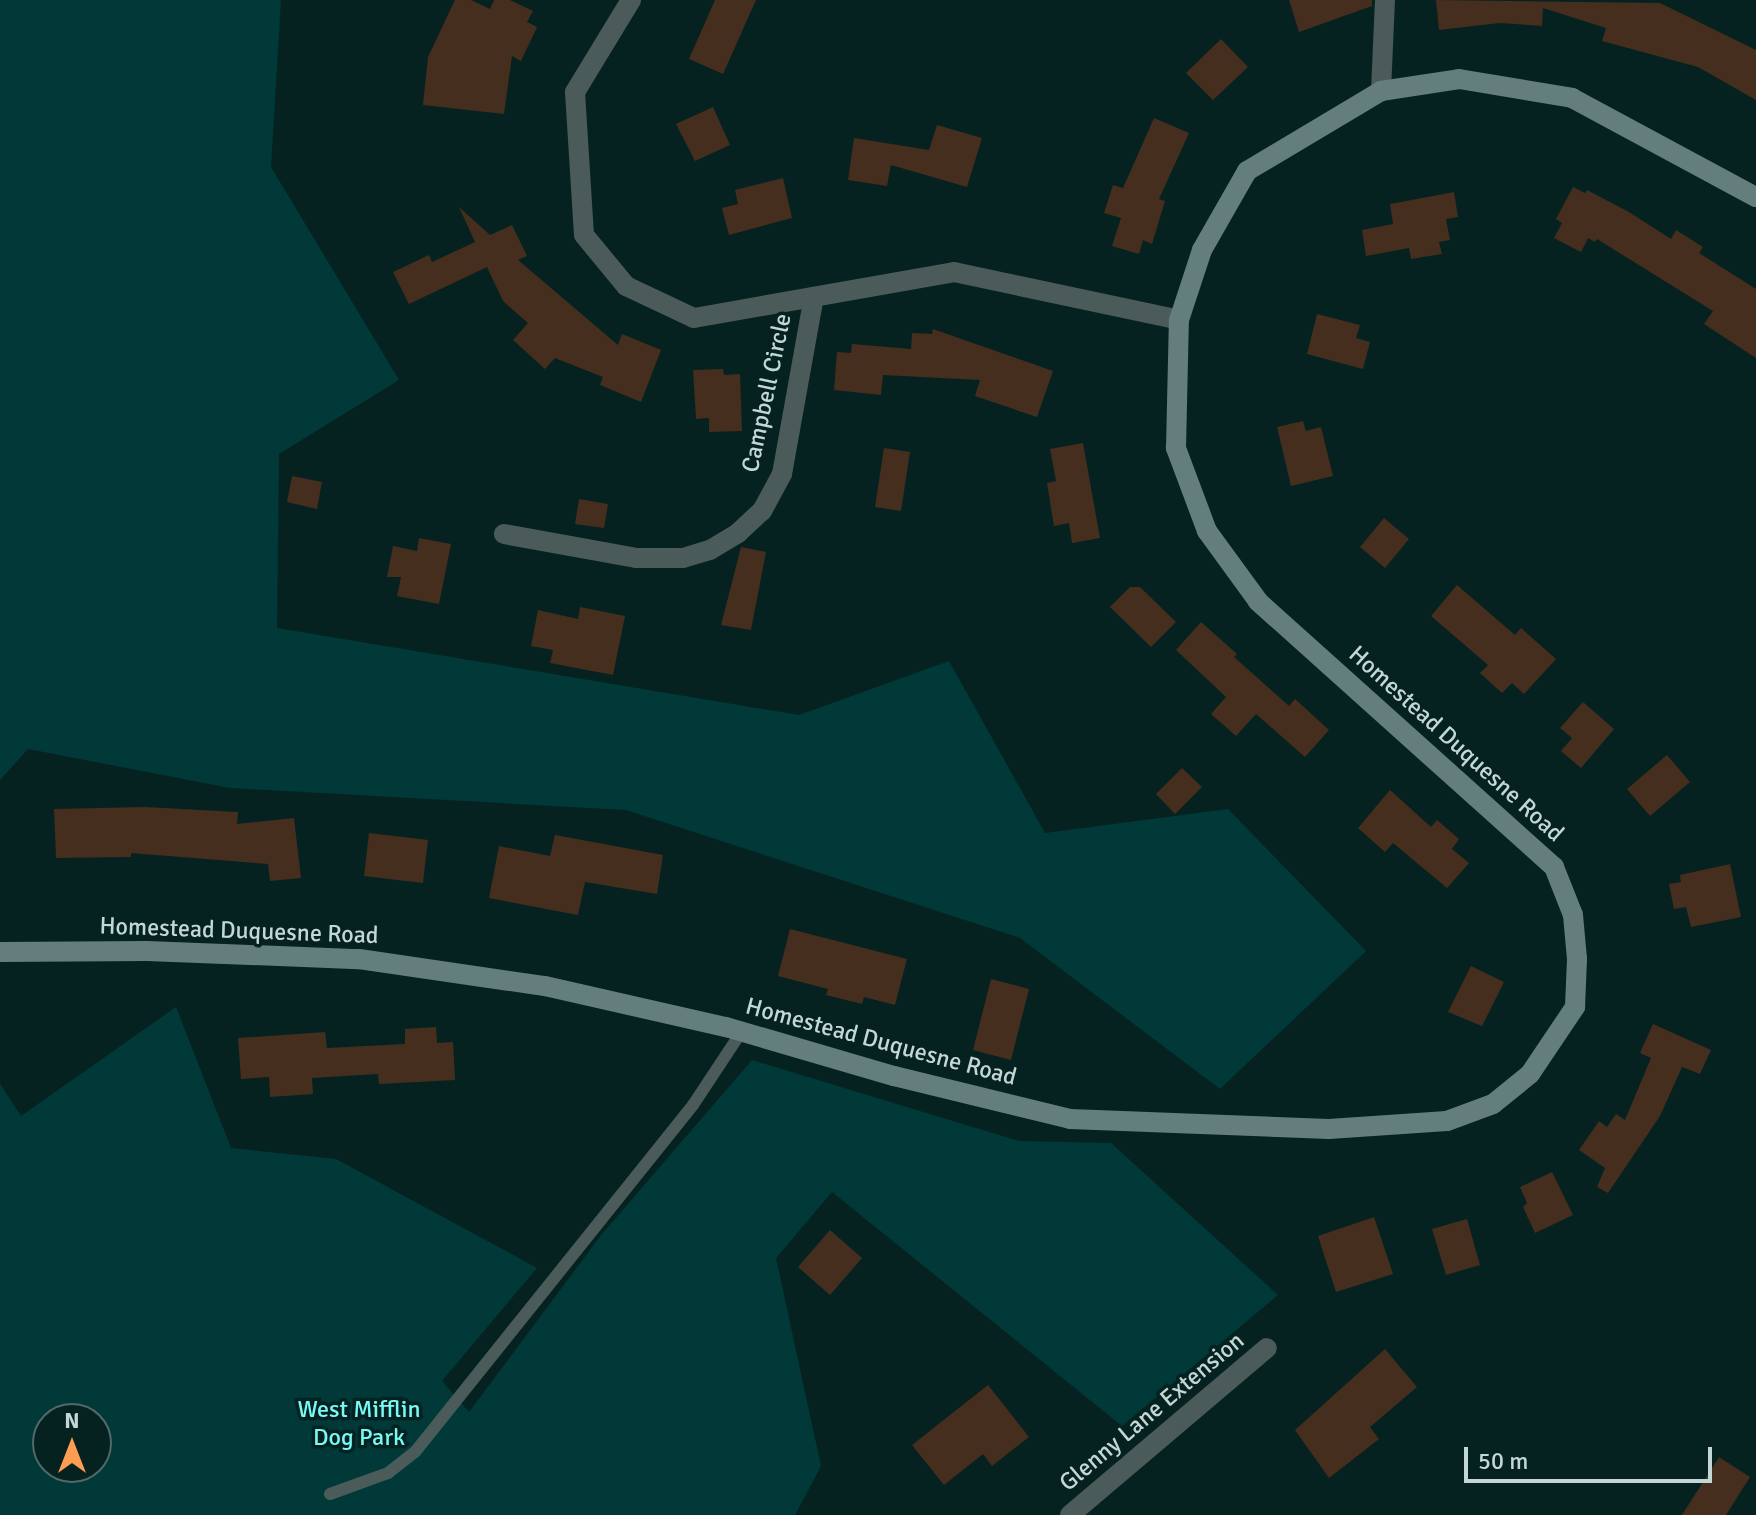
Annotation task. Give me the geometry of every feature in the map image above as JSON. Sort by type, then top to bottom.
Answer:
[{"type":"street","name":"Campbell Circle","points":[[631,0],[575,92],[584,235],[626,286],[694,318],[954,272],[1179,320]]},
{"type":"street","points":[[1381,91],[1385,0]]},
{"type":"street","name":"Homestead Duquesne Road","points":[[0,952],[147,951],[359,959],[545,986],[742,1031],[894,1076],[1070,1119],[1329,1129],[1447,1121],[1493,1104],[1530,1074],[1575,1007],[1577,959],[1573,915],[1554,867],[1258,601],[1207,531],[1176,448],[1179,320],[1202,250],[1247,171],[1381,91],[1459,79],[1572,98],[1756,197]]},
{"type":"street","name":"Campbell Circle","points":[[504,534],[636,558],[683,558],[710,550],[738,533],[762,511],[782,474],[814,297]]},
{"type":"street","name":"Glenny Lane Extension","points":[[1070,1515],[1267,1348]]},
{"type":"lane","points":[[330,1494],[388,1473],[415,1452],[693,1105],[742,1031]]},
{"type":"green space","points":[[0,0],[281,0],[271,167],[399,380],[279,454],[277,628],[799,715],[949,661],[1045,833],[1228,809],[1366,951],[1220,1089],[1020,938],[626,810],[230,788],[28,749],[0,780]]},
{"type":"green space","name":"West Mifflin Dog Park","points":[[176,1007],[231,1148],[336,1159],[537,1268],[442,1381],[469,1412],[602,1234],[752,1060],[1019,1141],[1111,1143],[1278,1295],[1122,1426],[832,1192],[776,1258],[821,1466],[795,1515],[0,1515],[0,1084],[21,1116]]},
{"type":"building","points":[[455,0],[471,0],[490,9],[494,0],[510,0],[533,11],[527,22],[537,27],[521,61],[512,56],[504,114],[423,105],[428,57]]},
{"type":"building","points":[[715,0],[756,0],[723,74],[689,59]]},
{"type":"building","points":[[1289,0],[1372,0],[1372,6],[1299,32]]},
{"type":"building","points":[[1436,0],[1660,3],[1756,50],[1756,100],[1698,67],[1602,41],[1606,28],[1543,8],[1542,26],[1500,23],[1439,30]]},
{"type":"building","points":[[1221,39],[1248,67],[1213,100],[1186,73]]},
{"type":"building","points":[[713,107],[730,145],[695,161],[676,124]]},
{"type":"building","points":[[1154,118],[1189,133],[1159,199],[1165,201],[1152,244],[1143,240],[1139,254],[1112,246],[1121,218],[1104,213],[1113,185],[1123,188]]},
{"type":"building","points":[[937,125],[982,138],[967,187],[891,165],[887,186],[848,180],[854,138],[929,150]]},
{"type":"building","points":[[783,178],[792,218],[729,235],[722,208],[738,204],[735,190]]},
{"type":"building","points":[[1573,187],[1585,193],[1587,190],[1629,212],[1671,239],[1676,230],[1703,247],[1699,253],[1756,289],[1756,358],[1704,324],[1713,311],[1597,239],[1595,242],[1588,238],[1581,252],[1554,238],[1562,223],[1556,219]]},
{"type":"building","points":[[1454,192],[1458,217],[1446,219],[1450,240],[1439,242],[1442,254],[1411,259],[1409,248],[1366,256],[1362,230],[1393,224],[1390,204]]},
{"type":"building","points":[[459,207],[490,235],[512,225],[527,256],[518,260],[618,345],[622,334],[661,350],[641,402],[600,385],[603,377],[555,358],[545,369],[513,340],[528,323],[503,301],[487,267],[409,304],[393,272],[429,255],[432,262],[475,242]]},
{"type":"building","points":[[1317,314],[1360,325],[1356,338],[1370,342],[1363,369],[1307,354]]},
{"type":"building","points":[[933,329],[1053,371],[1037,417],[975,396],[980,380],[883,375],[881,395],[834,390],[837,352],[851,353],[852,344],[911,349],[912,333],[932,334]]},
{"type":"building","points":[[723,369],[724,375],[740,374],[742,431],[709,432],[709,418],[696,419],[693,370]]},
{"type":"building","points":[[1303,421],[1306,431],[1321,427],[1333,476],[1291,486],[1277,427]]},
{"type":"building","points":[[1083,443],[1100,538],[1072,543],[1069,523],[1054,526],[1047,483],[1056,481],[1050,449]]},
{"type":"building","points":[[884,448],[910,452],[901,511],[875,507]]},
{"type":"building","points":[[292,476],[322,482],[317,509],[287,502]]},
{"type":"building","points":[[579,499],[608,504],[604,528],[575,524]]},
{"type":"building","points":[[1384,518],[1409,539],[1385,568],[1360,547]]},
{"type":"building","points":[[419,538],[451,544],[439,604],[397,596],[401,577],[387,577],[393,546],[417,551]]},
{"type":"building","points":[[741,547],[766,552],[751,630],[721,625]]},
{"type":"building","points":[[1457,585],[1515,635],[1521,628],[1556,659],[1524,694],[1512,683],[1502,693],[1480,673],[1488,665],[1431,616]]},
{"type":"building","points":[[1130,587],[1140,587],[1176,622],[1151,647],[1110,607]]},
{"type":"building","points":[[580,607],[625,616],[613,675],[550,663],[553,650],[531,646],[538,610],[578,619]]},
{"type":"building","points":[[1201,622],[1237,654],[1234,657],[1289,706],[1295,699],[1329,730],[1305,757],[1256,714],[1236,736],[1211,714],[1226,697],[1176,650]]},
{"type":"building","points":[[1583,702],[1614,729],[1581,768],[1561,751],[1572,738],[1560,728]]},
{"type":"building","points":[[1667,755],[1690,782],[1650,816],[1627,789]]},
{"type":"building","points":[[1182,768],[1202,787],[1175,814],[1156,794]]},
{"type":"building","points":[[1390,790],[1431,827],[1437,820],[1459,839],[1452,849],[1469,863],[1447,888],[1393,843],[1385,852],[1358,828]]},
{"type":"building","points":[[145,807],[238,812],[237,824],[294,818],[301,878],[270,881],[268,864],[131,853],[131,857],[56,858],[54,809]]},
{"type":"building","points":[[369,833],[428,840],[423,883],[364,876]]},
{"type":"building","points":[[555,835],[663,855],[657,894],[585,882],[578,915],[489,898],[499,846],[550,856]]},
{"type":"building","points":[[1730,864],[1741,917],[1691,927],[1686,907],[1674,909],[1669,884],[1681,882],[1680,875]]},
{"type":"building","points":[[790,929],[907,959],[895,1005],[864,997],[862,1004],[826,995],[828,989],[778,976]]},
{"type":"building","points":[[1471,966],[1504,982],[1482,1026],[1448,1012]]},
{"type":"building","points":[[991,979],[1029,989],[1011,1060],[973,1050]]},
{"type":"building","points":[[1653,1024],[1711,1050],[1700,1074],[1682,1067],[1660,1116],[1608,1193],[1597,1187],[1605,1168],[1579,1150],[1599,1121],[1607,1127],[1616,1114],[1625,1120],[1651,1058],[1640,1053]]},
{"type":"building","points":[[436,1027],[437,1043],[453,1042],[455,1080],[379,1084],[378,1074],[312,1078],[313,1094],[270,1097],[269,1077],[241,1079],[238,1038],[325,1032],[327,1048],[405,1044],[405,1029]]},
{"type":"building","points":[[1552,1172],[1573,1215],[1535,1233],[1523,1207],[1527,1203],[1520,1187]]},
{"type":"building","points":[[1374,1217],[1393,1274],[1336,1292],[1318,1236]]},
{"type":"building","points":[[1467,1219],[1480,1265],[1446,1275],[1432,1229]]},
{"type":"building","points":[[830,1230],[862,1258],[830,1295],[798,1267]]},
{"type":"building","points":[[1385,1349],[1417,1387],[1370,1427],[1379,1439],[1329,1478],[1295,1430]]},
{"type":"building","points":[[988,1385],[1029,1437],[992,1466],[983,1454],[944,1485],[912,1445]]},
{"type":"building","points":[[1719,1457],[1750,1477],[1726,1515],[1682,1515]]}]
